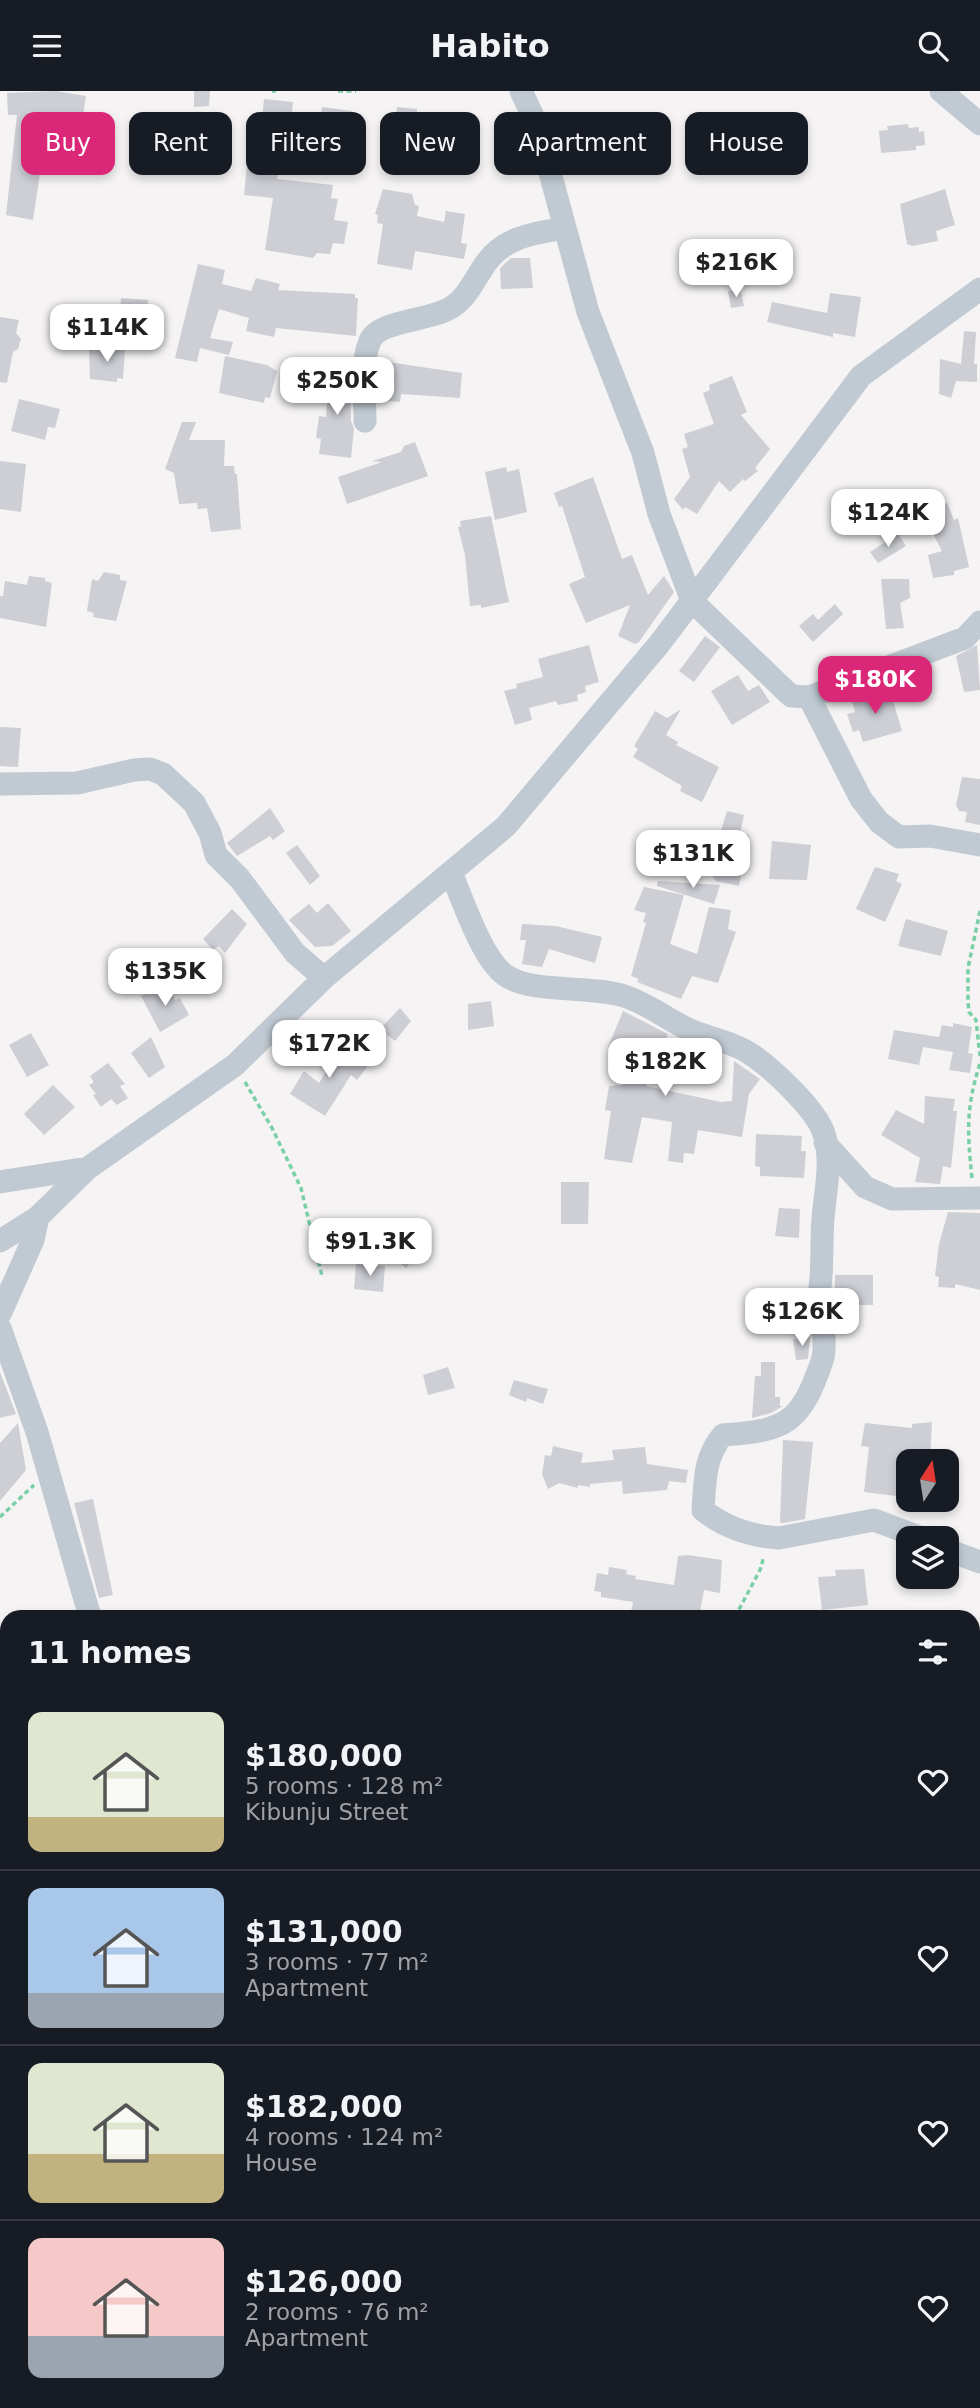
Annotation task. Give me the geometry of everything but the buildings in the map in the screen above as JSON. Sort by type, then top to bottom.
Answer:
[{"type":"street","points":[[521,91],[537,125],[588,312],[643,453],[659,514],[692,601],[791,696],[809,697],[965,638],[980,622]]},
{"type":"street","points":[[941,91],[980,124]]},
{"type":"street","points":[[365,421],[366,363],[370,340],[378,330],[395,323],[430,318],[453,307],[466,295],[487,261],[510,241],[565,228]]},
{"type":"street","points":[[0,1241],[38,1217],[88,1168],[234,1065],[324,978],[506,827],[692,601],[861,376],[980,289]]},
{"type":"street","points":[[809,697],[861,799],[879,822],[899,837],[930,837],[980,845]]},
{"type":"street","points":[[0,784],[77,783],[134,770],[163,774],[194,803],[210,833],[216,855],[240,879],[295,953],[324,978]]},
{"type":"street","points":[[451,873],[494,966],[508,978],[550,988],[589,988],[626,996],[689,1030],[748,1052],[806,1106],[824,1133],[828,1169],[823,1221],[825,1260],[820,1291],[824,1354],[811,1394],[787,1423],[769,1431],[723,1435],[711,1449],[705,1475],[703,1510],[723,1526],[768,1537],[874,1520],[896,1528]]},
{"type":"street","points":[[825,1143],[865,1187],[892,1199],[977,1198]]},
{"type":"street","points":[[0,1182],[88,1168]]},
{"type":"street","points":[[0,1314],[33,1240],[38,1217]]},
{"type":"street","points":[[0,1328],[37,1432],[88,1610]]},
{"type":"street","points":[[959,1554],[980,1562]]},
{"type":"path","points":[[338,91],[355,91]]},
{"type":"path","points":[[980,911],[968,968],[968,1002],[969,1012],[976,1020],[980,1056]]},
{"type":"path","points":[[977,1198],[968,1145],[968,1100],[980,1063]]},
{"type":"path","points":[[234,1065],[272,1128],[301,1188],[322,1276]]},
{"type":"path","points":[[0,1517],[48,1472]]},
{"type":"path","points":[[739,1610],[760,1570],[768,1537]]}]
